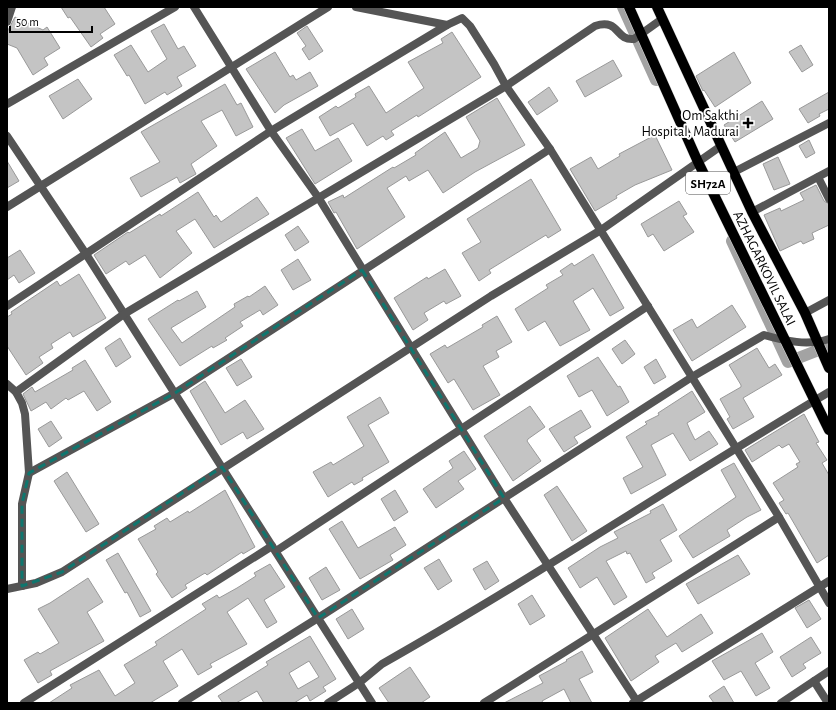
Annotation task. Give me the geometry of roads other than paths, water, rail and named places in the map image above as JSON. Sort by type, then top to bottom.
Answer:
[{"type":"main road","name":"AZHAGARKOVIL SALAI","points":[[629,7],[637,36],[696,163],[829,430]]},
{"type":"main road","name":"AZHAGARKOVIL SALAI","points":[[656,7],[752,212],[805,313],[829,368]]},
{"type":"street","points":[[7,22],[12,7]]},
{"type":"street","points":[[7,104],[175,7]]},
{"type":"street","points":[[194,7],[271,131],[318,197],[504,498],[636,702],[829,581]]},
{"type":"street","points":[[7,207],[40,185],[328,7]]},
{"type":"street","points":[[356,7],[447,25]]},
{"type":"street","points":[[7,306],[271,131],[447,25],[462,18],[470,26],[506,86],[550,149],[736,447],[829,603]]},
{"type":"street","points":[[16,392],[124,314],[506,86],[595,26],[605,22],[613,26],[624,38],[637,36],[662,19]]},
{"type":"street","points":[[734,172],[829,123]]},
{"type":"street","points":[[7,136],[86,254],[372,703]]},
{"type":"street","points":[[7,589],[36,583],[62,572],[222,467],[600,230],[722,146]]},
{"type":"street","points":[[29,473],[175,393],[550,149]]},
{"type":"street","points":[[752,212],[829,171]]},
{"type":"street","points":[[818,177],[829,199]]},
{"type":"street","points":[[805,313],[829,300]]},
{"type":"street","points":[[24,703],[274,548],[462,428],[648,306]]},
{"type":"street","points":[[182,703],[318,618],[692,377],[764,335],[785,341],[820,347],[829,339]]},
{"type":"street","points":[[7,384],[16,392],[22,403],[25,414],[29,473],[22,504],[22,586]]},
{"type":"street","points":[[328,703],[359,683],[382,664],[548,566],[736,447],[829,392]]},
{"type":"street","points":[[484,703],[779,517]]},
{"type":"street","points":[[781,703],[829,671]]},
{"type":"street","points":[[814,681],[828,703]]},
{"type":"waterway","points":[[623,7],[656,80]]},
{"type":"waterway","points":[[732,241],[788,362],[829,346]]},
{"type":"place","name":"Om Sakthi Hospital, Madurai","points":[[748,123]]}]
